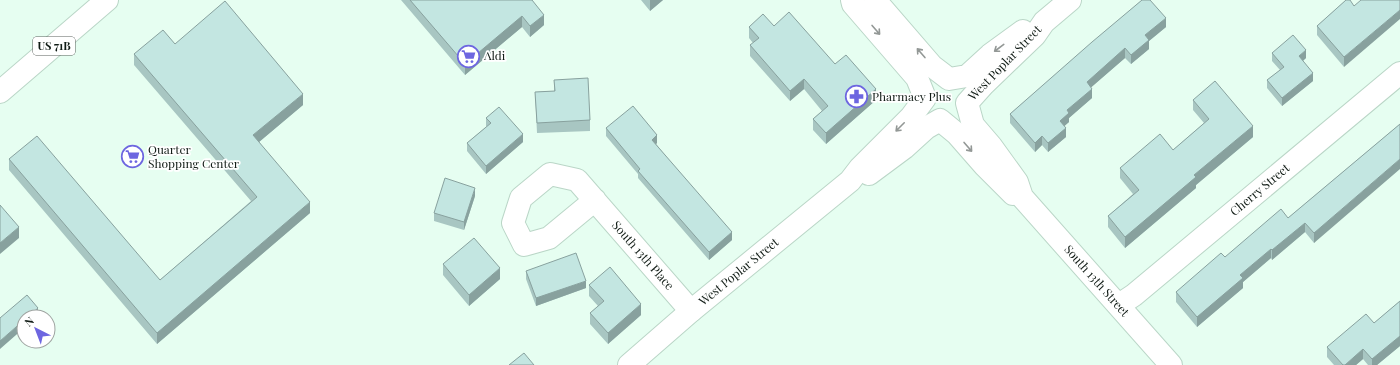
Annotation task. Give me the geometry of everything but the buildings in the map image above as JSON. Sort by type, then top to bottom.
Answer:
[{"type":"street","name":"US 71B","points":[[0,92],[107,0]]},
{"type":"street","points":[[852,0],[853,4],[917,78],[929,112],[940,120],[948,121],[955,119],[965,110],[967,103],[967,96],[961,85],[949,79],[932,66],[875,0]]},
{"type":"street","name":"West Poplar Street","points":[[967,103],[984,84],[1035,35],[1044,22],[1070,0]]},
{"type":"street","name":"West Poplar Street","points":[[949,79],[967,76],[990,55],[1032,24],[1044,22]]},
{"type":"street","name":"Cherry Street","points":[[1119,305],[1134,295],[1400,73]]},
{"type":"street","points":[[925,98],[927,92],[936,82],[949,79]]},
{"type":"street","name":"West Poplar Street","points":[[629,365],[691,311],[850,181],[860,168],[911,117],[925,98]]},
{"type":"street","name":"South 13th Street","points":[[967,103],[973,125],[991,146],[1017,182],[1022,197],[1171,365]]},
{"type":"street","name":"West Poplar Street","points":[[850,181],[870,173],[904,148],[926,128],[940,120]]},
{"type":"street","name":"South 13th Street","points":[[940,120],[957,134],[985,166],[1012,193],[1022,197]]},
{"type":"street","name":"South 13th Place","points":[[595,200],[691,311]]},
{"type":"place","name":"Aldi","points":[[468,56]]},
{"type":"place","name":"Pharmacy Plus","points":[[856,97]]},
{"type":"place","name":"Quarter Shopping Center","points":[[133,157]]}]
